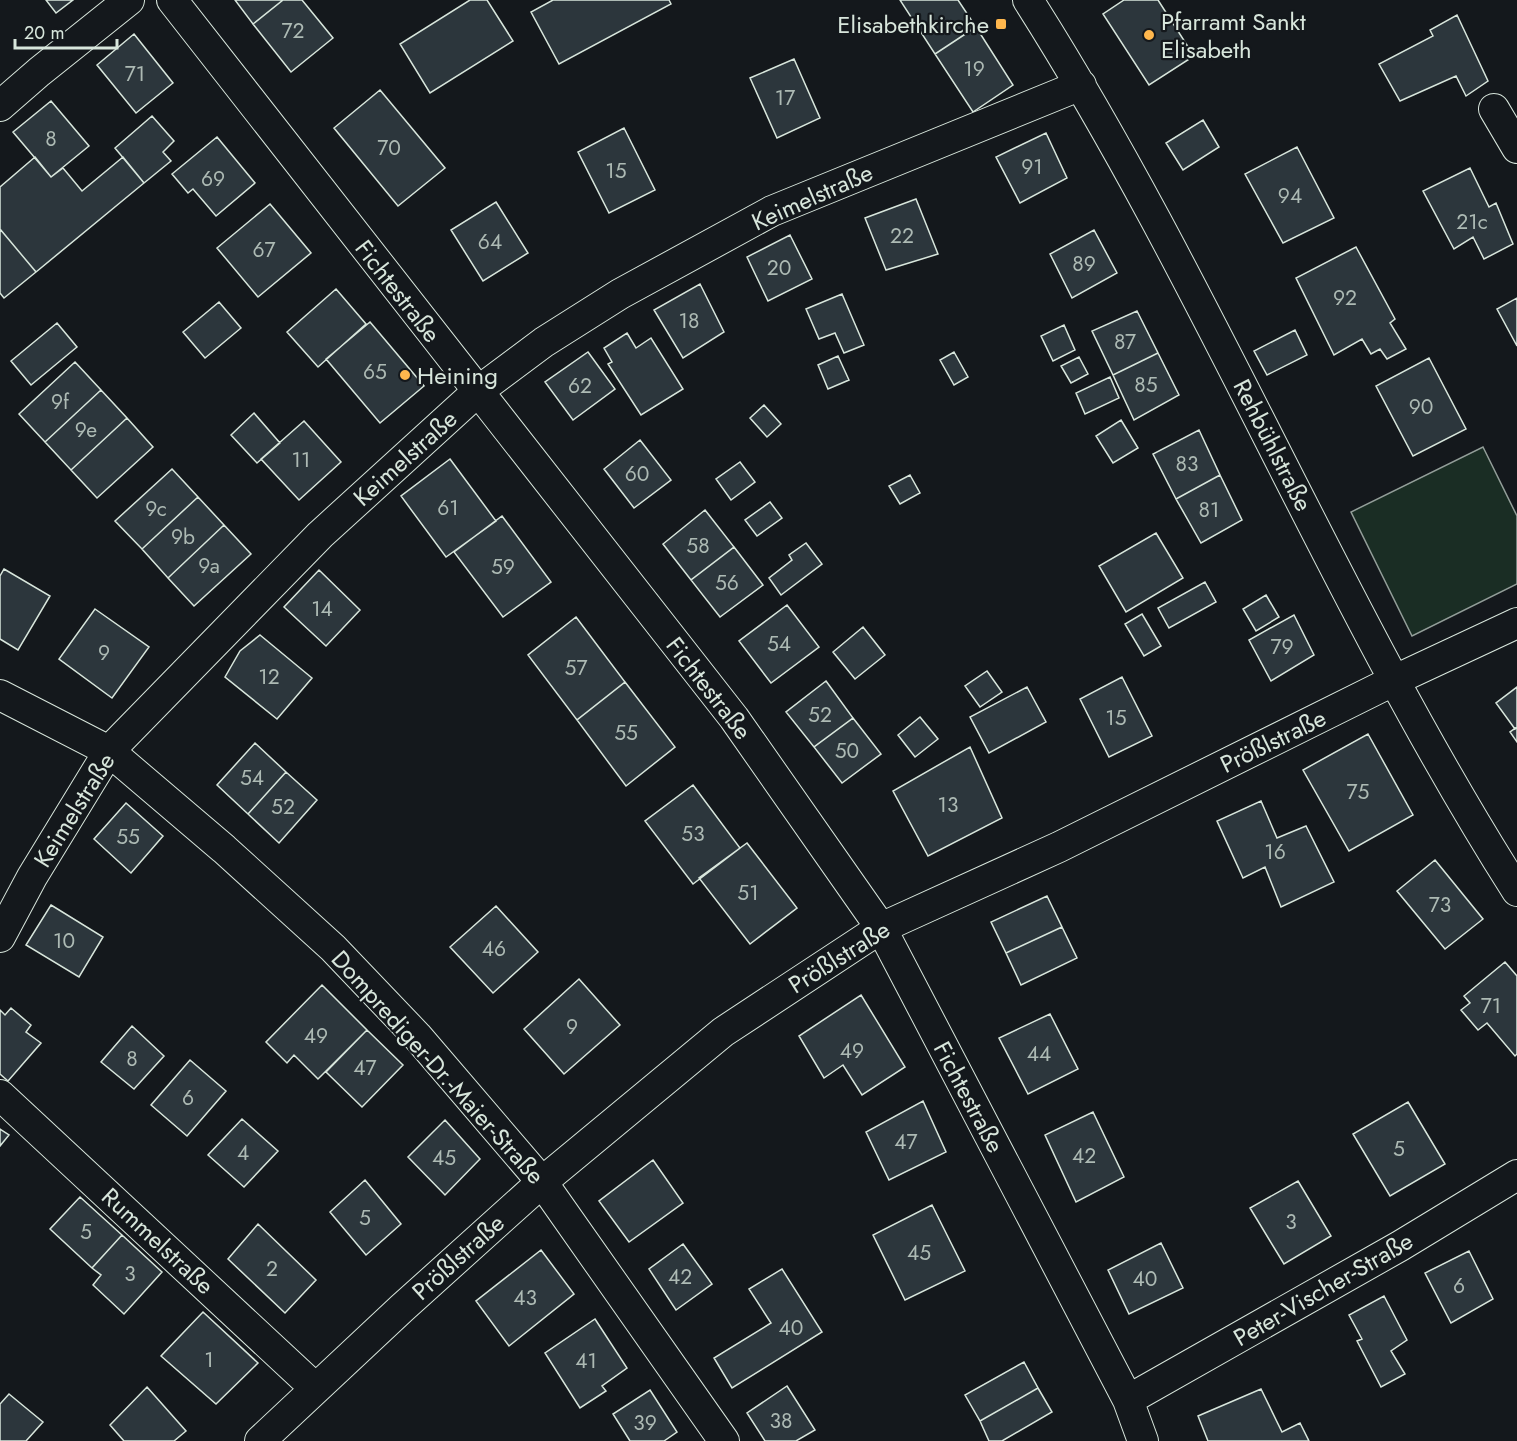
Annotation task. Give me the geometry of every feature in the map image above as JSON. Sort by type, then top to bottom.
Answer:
[{"type":"street","points":[[0,106],[129,0]]},
{"type":"street","name":"Fichtestraße","points":[[172,0],[734,718],[881,928],[1128,1400],[1143,1441]]},
{"type":"street","name":"Rehbühlstraße","points":[[1028,0],[1081,85],[1202,308],[1395,680],[1468,814],[1517,891]]},
{"type":"street","name":"Keimelstraße","points":[[0,937],[32,877],[109,751],[320,535],[477,392],[544,342],[620,294],[772,211],[1081,85]]},
{"type":"street","points":[[1494,109],[1517,148]]},
{"type":"street","name":"Prößlstraße","points":[[260,1441],[315,1388],[542,1182],[723,1032],[881,928],[1059,847],[1395,680],[1517,623]]},
{"type":"street","name":"Domprediger-Dr.-Maier-Straße","points":[[0,694],[109,751],[225,849],[333,948],[417,1036],[542,1182],[724,1441]]},
{"type":"street","name":"Rummelstraße","points":[[0,1095],[315,1388]]},
{"type":"street","name":"Peter-Vischer-Straße","points":[[1128,1400],[1400,1246],[1517,1174]]},
{"type":"green space","points":[[1483,447],[1517,516],[1517,584],[1412,636],[1351,512]]},
{"type":"building","points":[[46,0],[73,0],[56,13]]},
{"type":"building","points":[[235,0],[283,0],[253,24]]},
{"type":"building","points":[[283,0],[302,0],[333,38],[291,72],[253,24]]},
{"type":"building","points":[[470,0],[487,0],[513,41],[430,93],[400,44]]},
{"type":"building","points":[[553,0],[669,0],[671,4],[559,64],[531,12]]},
{"type":"building","points":[[900,0],[958,0],[976,27],[935,54]]},
{"type":"building","name":"Pfarramt Sankt Elisabeth","points":[[1124,0],[1158,0],[1194,56],[1149,85],[1103,14]]},
{"type":"building","points":[[1457,15],[1488,81],[1466,96],[1456,76],[1400,101],[1379,64],[1433,36],[1430,30]]},
{"type":"building","points":[[976,27],[1013,85],[973,112],[935,54]]},
{"type":"building","points":[[134,34],[173,83],[136,113],[97,65]]},
{"type":"building","points":[[794,59],[820,118],[777,138],[750,78]]},
{"type":"building","points":[[380,90],[445,168],[398,206],[334,128]]},
{"type":"building","points":[[51,101],[89,146],[51,177],[13,132]]},
{"type":"building","points":[[152,116],[174,141],[163,152],[171,161],[144,183],[115,148]]},
{"type":"building","points":[[1203,120],[1219,147],[1183,170],[1166,143]]},
{"type":"building","points":[[624,128],[655,190],[609,213],[578,152]]},
{"type":"building","points":[[1046,133],[1067,178],[1020,203],[996,157]]},
{"type":"building","points":[[217,137],[255,183],[216,216],[193,189],[188,193],[172,174]]},
{"type":"building","points":[[1297,147],[1334,218],[1283,243],[1245,174]]},
{"type":"building","points":[[35,157],[51,177],[63,168],[82,191],[123,157],[144,183],[36,272],[0,229],[0,187]]},
{"type":"building","points":[[1470,168],[1489,207],[1496,203],[1513,244],[1484,259],[1473,237],[1454,249],[1423,191]]},
{"type":"building","points":[[916,199],[938,254],[886,270],[865,218]]},
{"type":"building","points":[[496,202],[528,253],[483,281],[451,230]]},
{"type":"building","points":[[270,204],[311,253],[258,297],[217,248]]},
{"type":"building","points":[[0,229],[36,272],[4,298],[0,293]]},
{"type":"building","points":[[1094,230],[1117,273],[1072,298],[1050,254]]},
{"type":"building","points":[[790,235],[812,279],[768,301],[747,257]]},
{"type":"building","points":[[1356,247],[1395,319],[1390,323],[1406,349],[1387,359],[1380,349],[1371,354],[1362,339],[1334,355],[1296,278]]},
{"type":"building","points":[[700,284],[724,332],[683,358],[654,310]]},
{"type":"building","points":[[336,289],[366,324],[318,367],[287,332]]},
{"type":"building","points":[[842,294],[864,345],[844,353],[835,333],[819,339],[806,309]]},
{"type":"building","points":[[1517,298],[1517,346],[1497,309]]},
{"type":"building","points":[[219,302],[241,328],[205,358],[183,332]]},
{"type":"building","points":[[1137,311],[1158,353],[1113,375],[1092,331]]},
{"type":"building","points":[[370,322],[424,386],[380,423],[326,359]]},
{"type":"building","points":[[57,323],[77,347],[31,385],[11,361]]},
{"type":"building","points":[[1064,325],[1075,350],[1053,361],[1041,336]]},
{"type":"building","points":[[1295,330],[1307,355],[1267,375],[1254,351]]},
{"type":"building","points":[[627,333],[636,348],[651,338],[683,389],[641,415],[608,364],[612,362],[604,348]]},
{"type":"building","points":[[588,352],[615,389],[573,420],[545,382]]},
{"type":"building","points":[[954,352],[968,377],[954,385],[940,360]]},
{"type":"building","points":[[1158,353],[1179,395],[1134,420],[1113,375]]},
{"type":"building","points":[[838,356],[849,380],[828,389],[818,365]]},
{"type":"building","points":[[1079,357],[1088,374],[1071,383],[1061,366]]},
{"type":"building","points":[[1429,358],[1466,429],[1413,456],[1376,386]]},
{"type":"building","points":[[75,362],[101,390],[45,442],[19,414]]},
{"type":"building","points":[[1110,377],[1119,398],[1085,414],[1076,393]]},
{"type":"building","points":[[101,390],[127,418],[71,470],[45,442]]},
{"type":"building","points":[[764,405],[781,424],[767,437],[750,418]]},
{"type":"building","points":[[254,413],[280,443],[257,463],[231,435]]},
{"type":"building","points":[[127,418],[153,447],[97,498],[71,470]]},
{"type":"building","points":[[1121,420],[1138,448],[1113,463],[1096,436]]},
{"type":"building","points":[[304,421],[341,462],[299,500],[261,459]]},
{"type":"building","points":[[1199,430],[1220,475],[1176,499],[1153,454]]},
{"type":"building","points":[[640,440],[671,480],[634,508],[604,469]]},
{"type":"building","points":[[450,459],[496,521],[446,557],[401,496]]},
{"type":"building","points":[[740,462],[755,482],[731,500],[716,479]]},
{"type":"building","points":[[172,469],[198,497],[142,549],[115,521]]},
{"type":"building","points":[[910,475],[920,493],[900,504],[889,486]]},
{"type":"building","points":[[1220,475],[1242,520],[1201,543],[1176,499]]},
{"type":"building","points":[[198,497],[224,525],[168,578],[142,549]]},
{"type":"building","points":[[770,502],[782,518],[757,536],[745,520]]},
{"type":"building","points":[[705,510],[734,547],[691,580],[663,544]]},
{"type":"building","points":[[502,516],[551,582],[503,617],[454,552]]},
{"type":"building","points":[[224,525],[251,554],[194,606],[168,578]]},
{"type":"building","points":[[1156,533],[1183,578],[1126,612],[1099,566]]},
{"type":"building","points":[[806,543],[822,564],[781,595],[769,578],[792,560],[789,555]]},
{"type":"building","points":[[734,547],[763,585],[720,617],[691,580]]},
{"type":"building","points":[[4,569],[50,596],[18,650],[0,639],[0,576]]},
{"type":"building","points":[[319,570],[360,610],[326,646],[284,607]]},
{"type":"building","points":[[1205,582],[1216,602],[1169,628],[1158,608]]},
{"type":"building","points":[[1266,595],[1279,617],[1256,631],[1243,609]]},
{"type":"building","points":[[787,605],[819,647],[771,683],[739,641]]},
{"type":"building","points":[[95,609],[149,647],[112,698],[59,659]]},
{"type":"building","points":[[1142,614],[1161,646],[1144,656],[1125,624]]},
{"type":"building","points":[[1294,615],[1314,655],[1271,681],[1249,640]]},
{"type":"building","points":[[576,617],[625,682],[577,720],[528,655]]},
{"type":"building","points":[[863,627],[885,655],[855,679],[833,652]]},
{"type":"building","points":[[260,635],[312,678],[277,719],[225,677],[240,651]]},
{"type":"building","points":[[987,671],[1002,692],[980,707],[965,686]]},
{"type":"building","points":[[1122,677],[1152,736],[1109,757],[1080,699]]},
{"type":"building","points":[[826,681],[853,718],[814,747],[786,712]]},
{"type":"building","points":[[625,682],[675,747],[626,786],[577,720]]},
{"type":"building","points":[[1027,687],[1046,722],[989,753],[970,717]]},
{"type":"building","points":[[1517,687],[1517,727],[1515,729],[1496,703]]},
{"type":"building","points":[[920,717],[938,739],[915,757],[898,735]]},
{"type":"building","points":[[853,718],[881,754],[842,783],[814,747]]},
{"type":"building","points":[[1517,727],[1517,742],[1510,732]]},
{"type":"building","points":[[1368,734],[1413,815],[1349,851],[1303,770]]},
{"type":"building","points":[[255,743],[286,772],[248,814],[217,785]]},
{"type":"building","points":[[970,747],[1002,818],[928,856],[893,791]]},
{"type":"building","points":[[286,772],[317,800],[279,843],[248,814]]},
{"type":"building","points":[[693,785],[740,848],[693,884],[645,821]]},
{"type":"building","points":[[1261,801],[1277,838],[1306,826],[1334,882],[1281,907],[1265,867],[1243,878],[1217,821]]},
{"type":"building","points":[[126,803],[163,836],[131,873],[94,839]]},
{"type":"building","points":[[747,843],[797,908],[750,944],[699,878]]},
{"type":"building","points":[[1435,860],[1483,919],[1445,949],[1397,891]]},
{"type":"building","points":[[1047,896],[1062,927],[1006,953],[991,922]]},
{"type":"building","points":[[51,905],[103,937],[79,977],[26,945]]},
{"type":"building","points":[[496,906],[538,952],[493,993],[450,947]]},
{"type":"building","points":[[1062,927],[1077,958],[1021,985],[1006,953]]},
{"type":"building","points":[[1505,962],[1517,976],[1517,1054],[1515,1056],[1487,1023],[1478,1030],[1461,1010],[1470,1003],[1464,996]]},
{"type":"building","points":[[579,979],[620,1025],[564,1074],[524,1029]]},
{"type":"building","points":[[322,985],[367,1030],[318,1079],[294,1055],[287,1063],[266,1042]]},
{"type":"building","points":[[861,995],[905,1067],[862,1095],[843,1065],[824,1078],[799,1036]]},
{"type":"building","points":[[11,1008],[31,1025],[26,1032],[41,1043],[8,1081],[0,1074],[0,1010],[5,1015]]},
{"type":"building","points":[[1050,1014],[1078,1069],[1028,1094],[999,1038]]},
{"type":"building","points":[[132,1026],[164,1056],[134,1089],[101,1062]]},
{"type":"building","points":[[367,1030],[403,1065],[362,1107],[326,1072]]},
{"type":"building","points":[[190,1060],[226,1091],[187,1136],[151,1105]]},
{"type":"building","points":[[923,1101],[946,1152],[889,1180],[866,1132]]},
{"type":"building","points":[[1408,1102],[1445,1164],[1390,1196],[1353,1134]]},
{"type":"building","points":[[1093,1112],[1124,1177],[1076,1202],[1045,1135]]},
{"type":"building","points":[[242,1119],[278,1151],[244,1187],[208,1155]]},
{"type":"building","points":[[445,1120],[480,1159],[445,1195],[408,1157]]},
{"type":"building","points":[[0,1129],[9,1135],[0,1146]]},
{"type":"building","points":[[653,1160],[683,1203],[629,1242],[599,1201]]},
{"type":"building","points":[[365,1180],[401,1224],[366,1255],[330,1212]]},
{"type":"building","points":[[1298,1181],[1331,1236],[1284,1264],[1250,1208]]},
{"type":"building","points":[[80,1197],[122,1235],[92,1268],[50,1229]]},
{"type":"building","points":[[932,1205],[965,1271],[905,1300],[873,1235]]},
{"type":"building","points":[[258,1224],[316,1280],[285,1313],[228,1259]]},
{"type":"building","points":[[122,1235],[162,1272],[124,1314],[93,1285],[101,1275],[92,1268]]},
{"type":"building","points":[[1161,1243],[1183,1288],[1129,1314],[1108,1270]]},
{"type":"building","points":[[683,1244],[712,1284],[676,1310],[649,1269]]},
{"type":"building","points":[[541,1250],[574,1294],[509,1346],[476,1301]]},
{"type":"building","points":[[1469,1251],[1493,1299],[1451,1323],[1425,1273]]},
{"type":"building","points":[[782,1269],[822,1332],[732,1388],[714,1358],[771,1323],[749,1289]]},
{"type":"building","points":[[1384,1296],[1407,1340],[1391,1351],[1405,1374],[1381,1387],[1357,1341],[1362,1339],[1349,1315]]},
{"type":"building","points":[[203,1312],[258,1363],[216,1404],[161,1356]]},
{"type":"building","points":[[595,1319],[627,1368],[602,1386],[606,1391],[580,1408],[545,1353]]},
{"type":"building","points":[[1024,1362],[1038,1388],[980,1421],[965,1395]]},
{"type":"building","points":[[787,1386],[815,1430],[796,1441],[765,1441],[747,1413]]},
{"type":"building","points":[[147,1387],[186,1431],[174,1441],[124,1441],[110,1425]]},
{"type":"building","points":[[1038,1388],[1052,1412],[1002,1441],[989,1441],[980,1421]]},
{"type":"building","points":[[1261,1389],[1282,1432],[1300,1423],[1309,1441],[1208,1441],[1198,1416]]},
{"type":"building","points":[[650,1390],[677,1432],[664,1441],[630,1441],[613,1414]]},
{"type":"building","points":[[9,1394],[43,1422],[26,1441],[0,1441],[0,1404]]},
{"type":"place","name":"Elisabethkirche","points":[[1001,24]]},
{"type":"place","name":"Pfarramt Sankt Elisabeth","points":[[1149,35]]},
{"type":"place","name":"Heining","points":[[405,375]]}]
